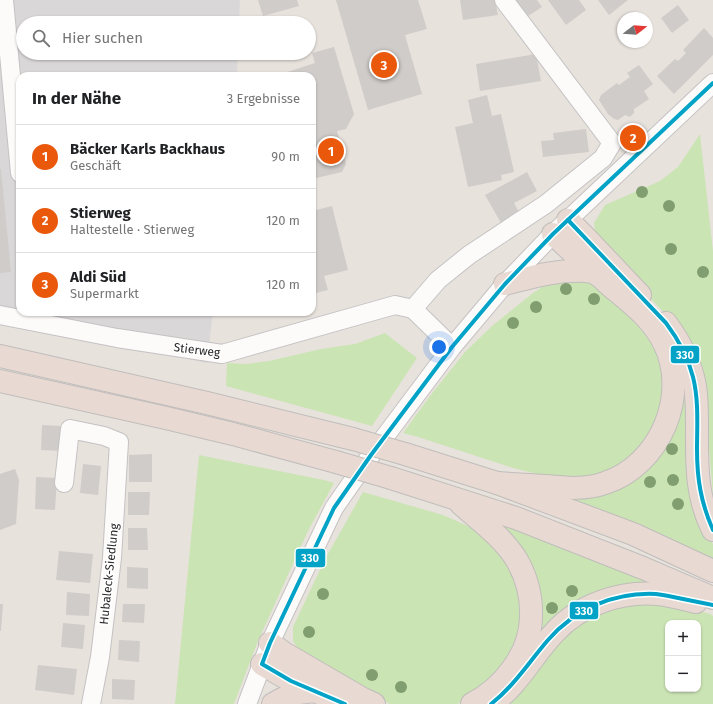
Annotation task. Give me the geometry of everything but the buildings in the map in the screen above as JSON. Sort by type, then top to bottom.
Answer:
[{"type":"highway","points":[[497,483],[575,488],[591,487],[606,483],[633,468],[650,450],[666,426],[673,393],[673,376],[670,359],[664,344],[655,328],[636,307],[594,272],[560,227]]},
{"type":"highway","points":[[560,227],[586,238],[666,323],[685,353],[692,371],[697,400],[698,484],[706,516],[713,530]]},
{"type":"highway","points":[[505,284],[561,271],[576,270],[594,272]]},
{"type":"highway","points":[[0,356],[207,402],[406,454],[497,483],[633,534],[713,571]]},
{"type":"highway","points":[[0,381],[233,434],[391,478],[516,518],[559,534],[713,598]]},
{"type":"highway","points":[[454,498],[501,540],[514,556],[522,570],[531,602],[531,619],[528,637],[515,665],[499,685],[482,699],[472,704]]},
{"type":"highway","points":[[491,704],[514,684],[554,633],[567,621],[600,602],[638,594],[656,594],[673,596],[713,605]]},
{"type":"highway","points":[[270,643],[284,653],[374,704]]},
{"type":"highway","points":[[262,664],[291,681],[345,704]]},
{"type":"highway","points":[[273,704],[298,693],[314,691]]},
{"type":"street","points":[[4,0],[16,130]]},
{"type":"street","points":[[452,347],[413,309],[438,280],[469,255],[546,204],[603,158],[612,143],[504,0]]},
{"type":"street","points":[[247,704],[270,643],[334,508],[371,455],[452,347],[505,284],[560,227],[664,131],[713,83]]},
{"type":"street","name":"Stierweg","points":[[16,316],[33,317],[117,338],[222,354],[395,305],[413,309]]},
{"type":"street","name":"Stierweg","points":[[0,315],[16,316]]},
{"type":"street","name":"Hubaleck-Siedlung","points":[[64,482],[70,429],[104,436],[119,442],[112,558],[100,657],[91,704]]},
{"type":"shaded area","points":[[0,0],[240,0],[239,16],[16,16],[16,60],[238,60],[237,72],[16,72],[16,316],[213,316],[207,363],[0,318]]},
{"type":"green space","points":[[700,134],[713,251],[713,497],[707,404],[671,320],[606,252],[596,237],[594,223],[605,205],[660,181],[678,167]]},
{"type":"green space","points":[[582,279],[597,285],[624,304],[657,349],[662,368],[665,390],[658,418],[647,439],[630,458],[608,474],[579,479],[549,477],[513,468],[403,433],[465,352],[492,326],[533,293],[551,281]]},
{"type":"green space","points":[[385,333],[417,358],[372,426],[226,386],[227,363],[246,364],[269,361],[321,349],[355,344]]},
{"type":"green space","points":[[685,379],[699,519],[713,544],[713,561],[567,501],[568,496],[627,481]]},
{"type":"green space","points":[[199,455],[334,483],[308,531],[258,641],[234,704],[175,704]]},
{"type":"green space","points":[[363,492],[443,515],[477,530],[500,550],[515,574],[522,599],[522,629],[514,657],[468,700],[457,704],[390,704],[369,695],[299,651],[293,641],[293,627],[325,559]]},
{"type":"green space","points":[[505,525],[647,580],[645,586],[535,634],[502,532]]},
{"type":"green space","points":[[639,602],[672,603],[710,614],[713,616],[713,704],[499,704],[556,643],[581,621],[608,609]]},
{"type":"transit line","name":"330","points":[[345,704],[291,681],[262,664],[270,643],[334,508],[371,455],[452,347],[505,284],[553,234],[713,83]]},
{"type":"transit line","name":"330","points":[[568,220],[666,323],[675,335],[685,355],[695,386],[699,481],[705,510],[713,530]]},
{"type":"transit line","name":"330","points":[[491,704],[514,682],[548,640],[559,629],[570,619],[596,605],[625,596],[640,594],[670,596],[713,605]]},
{"type":"place","name":"Aldi Süd","points":[[384,65]]},
{"type":"place","name":"Stierweg","points":[[633,138]]},
{"type":"place","name":"Bäcker Karls Backhaus","points":[[331,151]]}]
